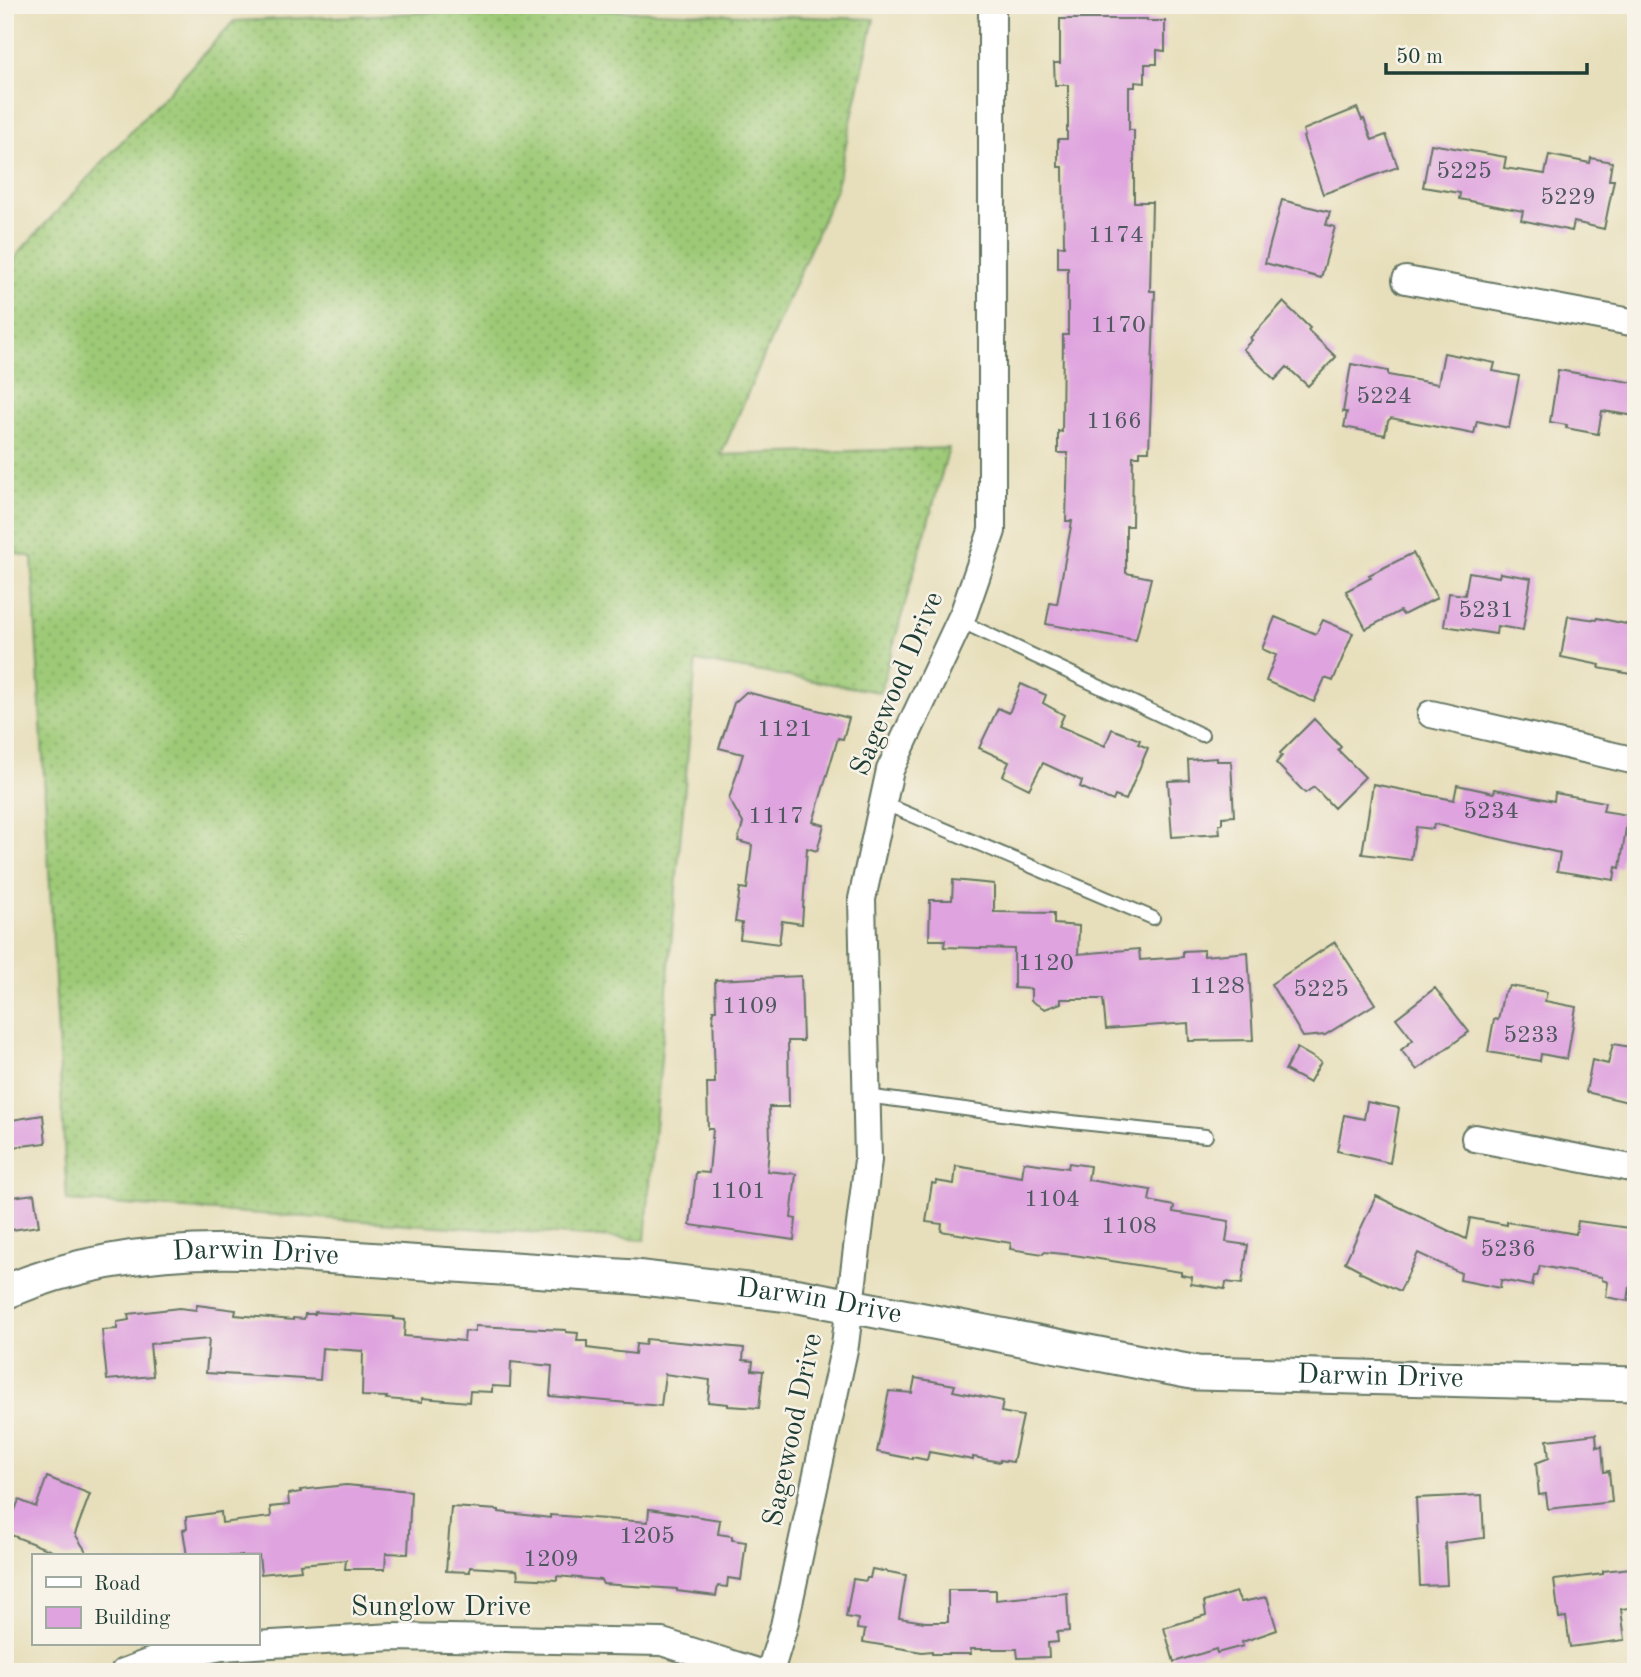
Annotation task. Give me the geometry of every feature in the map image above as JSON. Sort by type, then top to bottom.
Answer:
[{"type":"street","name":"Sagewood Drive","points":[[770,1672],[784,1626],[839,1372],[868,1160],[862,899],[890,770],[960,621],[992,531],[992,5]]},
{"type":"street","points":[[1406,280],[1636,323]]},
{"type":"street","points":[[1431,714],[1636,761]]},
{"type":"street","points":[[1475,1138],[1636,1169]]},
{"type":"street","name":"Darwin Drive","points":[[5,1292],[58,1273],[111,1259],[209,1249],[634,1278],[799,1296],[1197,1373],[1636,1384]]},
{"type":"street","name":"Sunglow Drive","points":[[259,1645],[393,1637],[662,1642],[757,1672]]},
{"type":"street","name":"Sunglow Drive","points":[[124,1672],[161,1658],[239,1646]]},
{"type":"lane","points":[[960,621],[1202,735]]},
{"type":"lane","points":[[883,803],[1153,918]]},
{"type":"lane","points":[[866,1096],[1032,1118],[1206,1136]]},
{"type":"green space","points":[[532,8],[874,19],[836,189],[721,455],[949,448],[880,692],[696,661],[645,1240],[67,1201],[32,557],[5,551],[5,281],[19,252],[234,21]]},
{"type":"building","points":[[1060,19],[1165,21],[1165,51],[1157,50],[1157,64],[1145,64],[1145,83],[1135,82],[1135,87],[1129,87],[1129,130],[1134,130],[1134,202],[1152,202],[1150,291],[1155,291],[1149,451],[1140,451],[1140,456],[1133,456],[1132,526],[1126,526],[1126,573],[1151,578],[1136,640],[1046,624],[1050,603],[1057,604],[1072,521],[1066,521],[1068,453],[1058,453],[1058,431],[1062,432],[1063,335],[1068,335],[1068,268],[1058,268],[1058,246],[1064,246],[1063,167],[1058,167],[1058,139],[1067,139],[1068,127],[1068,85],[1055,85],[1054,63],[1060,63]]},
{"type":"building","points":[[1357,108],[1372,140],[1386,135],[1398,167],[1323,194],[1303,130]]},
{"type":"building","points":[[1431,144],[1506,157],[1504,168],[1545,174],[1549,155],[1590,163],[1591,158],[1612,162],[1609,180],[1614,180],[1604,229],[1574,222],[1572,231],[1521,220],[1523,211],[1459,199],[1460,193],[1423,187]]},
{"type":"building","points":[[1282,200],[1330,212],[1326,225],[1335,227],[1321,278],[1265,263]]},
{"type":"building","points":[[1283,302],[1336,357],[1308,386],[1287,367],[1275,380],[1243,349]]},
{"type":"building","points":[[1444,353],[1495,363],[1493,371],[1519,376],[1509,428],[1477,421],[1474,434],[1391,418],[1385,435],[1344,427],[1347,412],[1343,412],[1351,364],[1388,371],[1388,375],[1438,384]]},
{"type":"building","points":[[1558,370],[1636,383],[1636,416],[1602,411],[1598,434],[1550,422]]},
{"type":"building","points":[[1413,553],[1437,598],[1403,615],[1400,611],[1366,629],[1346,591],[1371,578],[1369,575]]},
{"type":"building","points":[[1469,572],[1531,578],[1523,630],[1497,626],[1496,634],[1444,626],[1449,593],[1465,595]]},
{"type":"building","points":[[1568,616],[1597,618],[1636,626],[1636,675],[1561,657]]},
{"type":"building","points":[[1275,617],[1316,634],[1323,620],[1353,633],[1333,681],[1325,678],[1314,702],[1266,681],[1276,655],[1262,649]]},
{"type":"building","points":[[1021,684],[1046,695],[1043,703],[1064,715],[1059,726],[1105,746],[1112,729],[1140,740],[1138,744],[1148,748],[1126,800],[1115,796],[1113,801],[1080,787],[1082,781],[1043,763],[1029,789],[1003,776],[1009,762],[979,748],[998,708],[1009,713]]},
{"type":"building","points":[[746,692],[849,718],[843,739],[838,738],[813,822],[824,825],[817,851],[807,848],[802,924],[782,921],[779,944],[740,939],[742,923],[735,922],[740,888],[747,889],[752,845],[738,841],[743,823],[729,799],[743,754],[719,748],[734,703]]},
{"type":"building","points":[[1314,719],[1341,747],[1338,750],[1365,777],[1334,808],[1314,787],[1305,793],[1276,763],[1282,756],[1280,753]]},
{"type":"building","points":[[1217,758],[1217,761],[1231,761],[1234,816],[1222,817],[1222,824],[1219,824],[1220,834],[1172,837],[1168,781],[1189,780],[1188,760]]},
{"type":"building","points":[[1373,784],[1454,800],[1457,785],[1494,793],[1495,789],[1554,801],[1555,793],[1605,802],[1603,811],[1628,815],[1620,868],[1616,867],[1614,880],[1557,871],[1560,853],[1434,824],[1433,829],[1416,827],[1411,860],[1362,854]]},
{"type":"building","points":[[953,880],[994,884],[994,912],[1054,913],[1054,924],[1079,926],[1078,954],[1139,949],[1140,960],[1183,957],[1183,951],[1204,950],[1204,956],[1248,952],[1253,1040],[1189,1041],[1188,1023],[1106,1029],[1103,999],[1061,999],[1061,1003],[1045,1009],[1031,1001],[1031,989],[1014,988],[1014,949],[944,947],[945,940],[929,940],[930,900],[952,900]]},
{"type":"building","points":[[1335,942],[1375,1004],[1325,1035],[1303,1037],[1271,984]]},
{"type":"building","points":[[801,976],[803,1041],[788,1041],[789,1107],[769,1107],[767,1171],[796,1174],[791,1218],[796,1219],[794,1240],[690,1225],[696,1172],[709,1173],[713,1129],[708,1129],[707,1083],[715,1083],[715,980]]},
{"type":"building","points":[[1510,986],[1547,992],[1545,1001],[1576,1007],[1567,1059],[1541,1054],[1540,1061],[1488,1052],[1494,1019],[1498,1020],[1503,995]]},
{"type":"building","points":[[1435,988],[1469,1032],[1417,1070],[1401,1050],[1413,1040],[1396,1018]]},
{"type":"building","points":[[1613,1044],[1636,1048],[1636,1104],[1586,1092],[1592,1060],[1608,1064]]},
{"type":"building","points":[[1297,1048],[1321,1062],[1309,1083],[1285,1070]]},
{"type":"building","points":[[1367,1102],[1399,1108],[1390,1163],[1337,1151],[1344,1115],[1364,1119]]},
{"type":"building","points":[[43,1115],[46,1143],[5,1148],[5,1121]]},
{"type":"building","points":[[1024,1162],[1068,1168],[1069,1163],[1090,1166],[1088,1180],[1151,1190],[1149,1201],[1174,1206],[1173,1212],[1229,1221],[1226,1242],[1248,1245],[1242,1284],[1226,1282],[1225,1289],[1191,1284],[1192,1277],[1181,1275],[1181,1272],[1074,1255],[1010,1249],[1011,1243],[941,1231],[942,1224],[926,1222],[932,1183],[936,1184],[936,1181],[954,1184],[956,1166],[1022,1177]]},
{"type":"building","points":[[34,1194],[39,1226],[5,1231],[5,1198]]},
{"type":"building","points":[[1376,1196],[1466,1239],[1470,1218],[1576,1234],[1578,1221],[1630,1228],[1629,1236],[1636,1237],[1633,1287],[1630,1287],[1628,1301],[1606,1297],[1608,1282],[1602,1280],[1602,1277],[1540,1266],[1532,1286],[1501,1280],[1500,1288],[1460,1280],[1461,1273],[1418,1253],[1400,1291],[1359,1272],[1360,1270],[1345,1262]]},
{"type":"building","points":[[197,1305],[236,1310],[235,1315],[293,1320],[304,1319],[305,1314],[315,1312],[394,1317],[405,1320],[404,1336],[464,1341],[465,1331],[475,1332],[475,1326],[566,1330],[578,1333],[577,1341],[587,1341],[587,1348],[635,1354],[636,1344],[645,1345],[646,1339],[744,1348],[743,1360],[753,1361],[752,1370],[763,1371],[759,1408],[708,1402],[710,1380],[665,1374],[661,1406],[550,1396],[552,1366],[511,1362],[510,1387],[492,1386],[492,1392],[470,1391],[469,1402],[422,1398],[422,1402],[362,1396],[363,1351],[322,1348],[320,1380],[206,1373],[209,1339],[150,1344],[153,1376],[107,1380],[102,1330],[117,1329],[117,1322],[129,1320],[128,1314],[179,1308],[196,1310]]},
{"type":"building","points":[[915,1378],[955,1385],[953,1391],[1003,1401],[1001,1412],[1023,1416],[1013,1462],[973,1457],[973,1460],[929,1452],[927,1460],[912,1459],[877,1452],[889,1391],[912,1393]]},
{"type":"building","points":[[1596,1434],[1597,1447],[1602,1446],[1604,1472],[1609,1471],[1612,1502],[1548,1509],[1546,1494],[1539,1495],[1536,1463],[1549,1458],[1547,1440]]},
{"type":"building","points":[[47,1477],[90,1494],[75,1534],[88,1554],[59,1554],[6,1533],[19,1500],[36,1507]]},
{"type":"building","points":[[346,1485],[411,1491],[408,1554],[386,1553],[385,1569],[345,1569],[346,1560],[300,1564],[301,1570],[261,1574],[259,1554],[187,1554],[183,1530],[187,1529],[186,1517],[221,1512],[222,1523],[271,1517],[270,1507],[289,1505],[288,1494],[301,1492],[300,1490]]},
{"type":"building","points":[[1482,1495],[1484,1538],[1445,1543],[1447,1585],[1420,1586],[1416,1498]]},
{"type":"building","points":[[451,1507],[499,1510],[550,1518],[550,1515],[648,1522],[649,1509],[720,1520],[718,1534],[746,1542],[741,1580],[728,1578],[727,1587],[718,1586],[716,1596],[677,1589],[603,1584],[601,1580],[557,1576],[557,1580],[518,1578],[517,1570],[470,1567],[470,1572],[446,1571]]},
{"type":"building","points":[[1631,1568],[1636,1607],[1621,1609],[1625,1640],[1570,1647],[1566,1617],[1559,1618],[1554,1580]]},
{"type":"building","points":[[872,1569],[906,1575],[899,1618],[948,1622],[948,1590],[996,1590],[996,1600],[1067,1593],[1069,1631],[1057,1632],[1058,1642],[1048,1643],[1049,1657],[1018,1658],[1017,1649],[970,1649],[971,1654],[932,1654],[932,1651],[922,1652],[863,1642],[865,1630],[857,1629],[858,1619],[846,1617],[853,1579],[866,1581],[870,1578]]},
{"type":"building","points":[[1236,1592],[1241,1602],[1267,1597],[1277,1630],[1242,1642],[1243,1646],[1217,1653],[1216,1649],[1174,1662],[1164,1628],[1206,1615],[1204,1602]]}]
